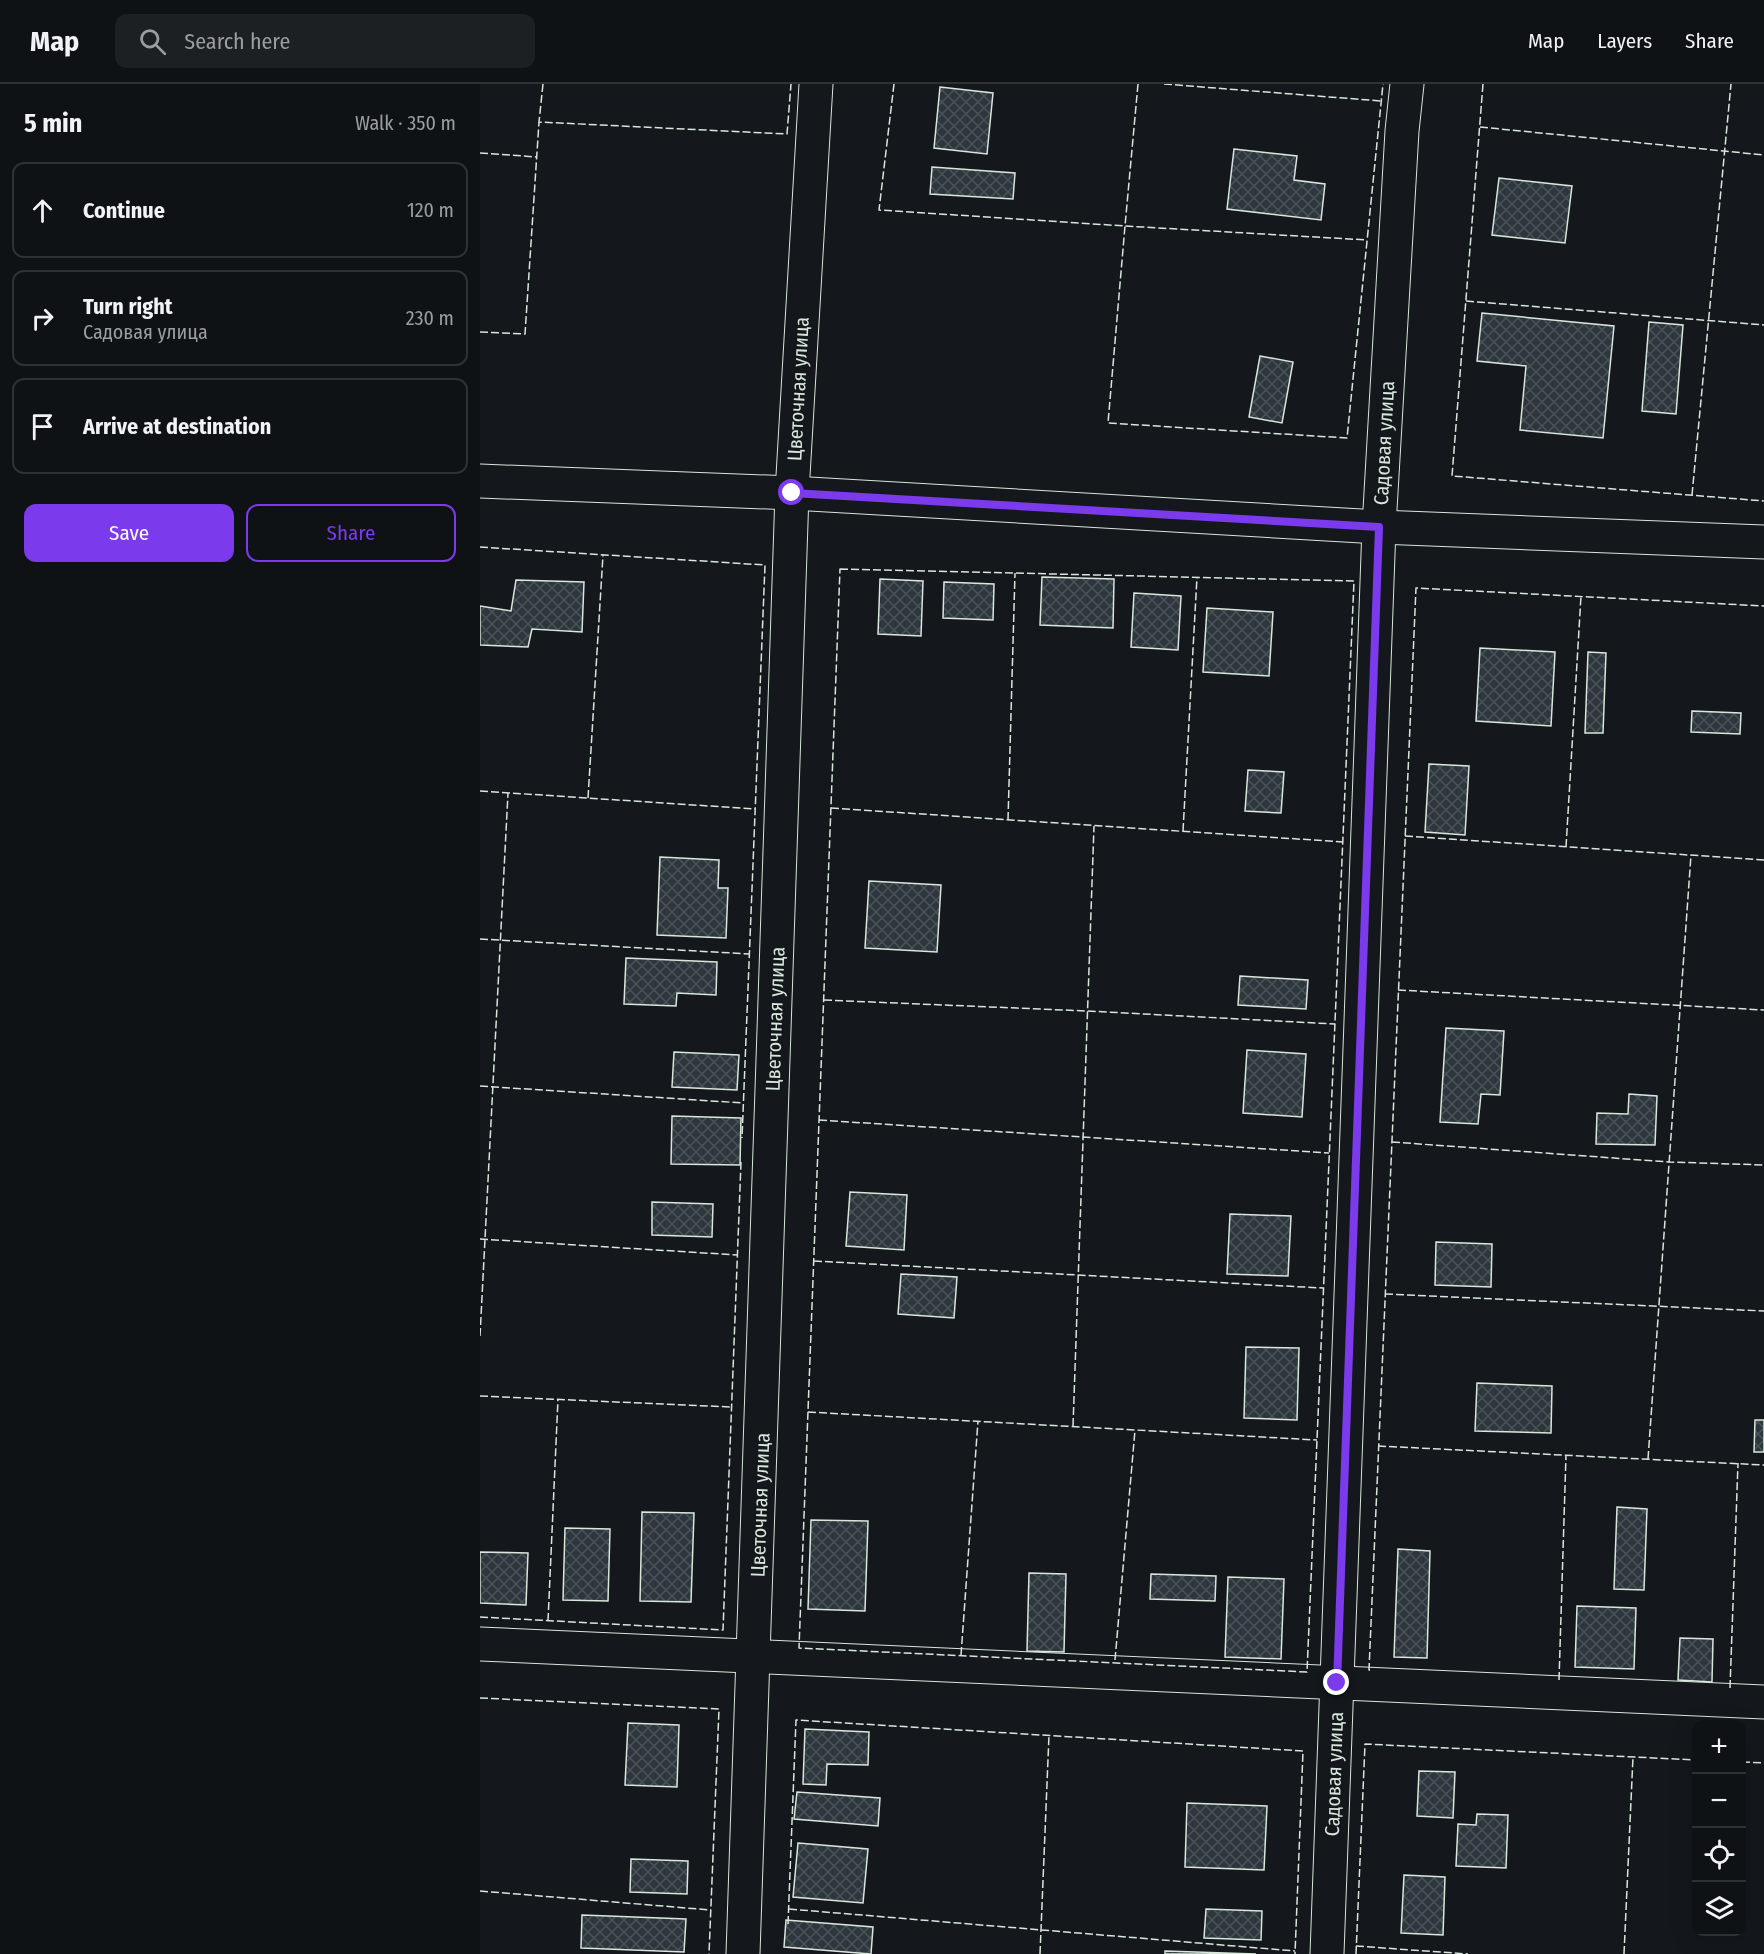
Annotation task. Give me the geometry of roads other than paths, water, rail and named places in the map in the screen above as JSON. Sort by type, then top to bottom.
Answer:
[{"type":"street","name":"Цветочная улица","points":[[743,1954],[755,1656],[792,493],[816,84]]},
{"type":"street","name":"Садовая улица","points":[[1327,1954],[1379,527],[1402,131],[1407,84]]},
{"type":"street","points":[[480,481],[792,493],[1379,527],[1764,542]]},
{"type":"street","points":[[480,1644],[1764,1702]]}]
